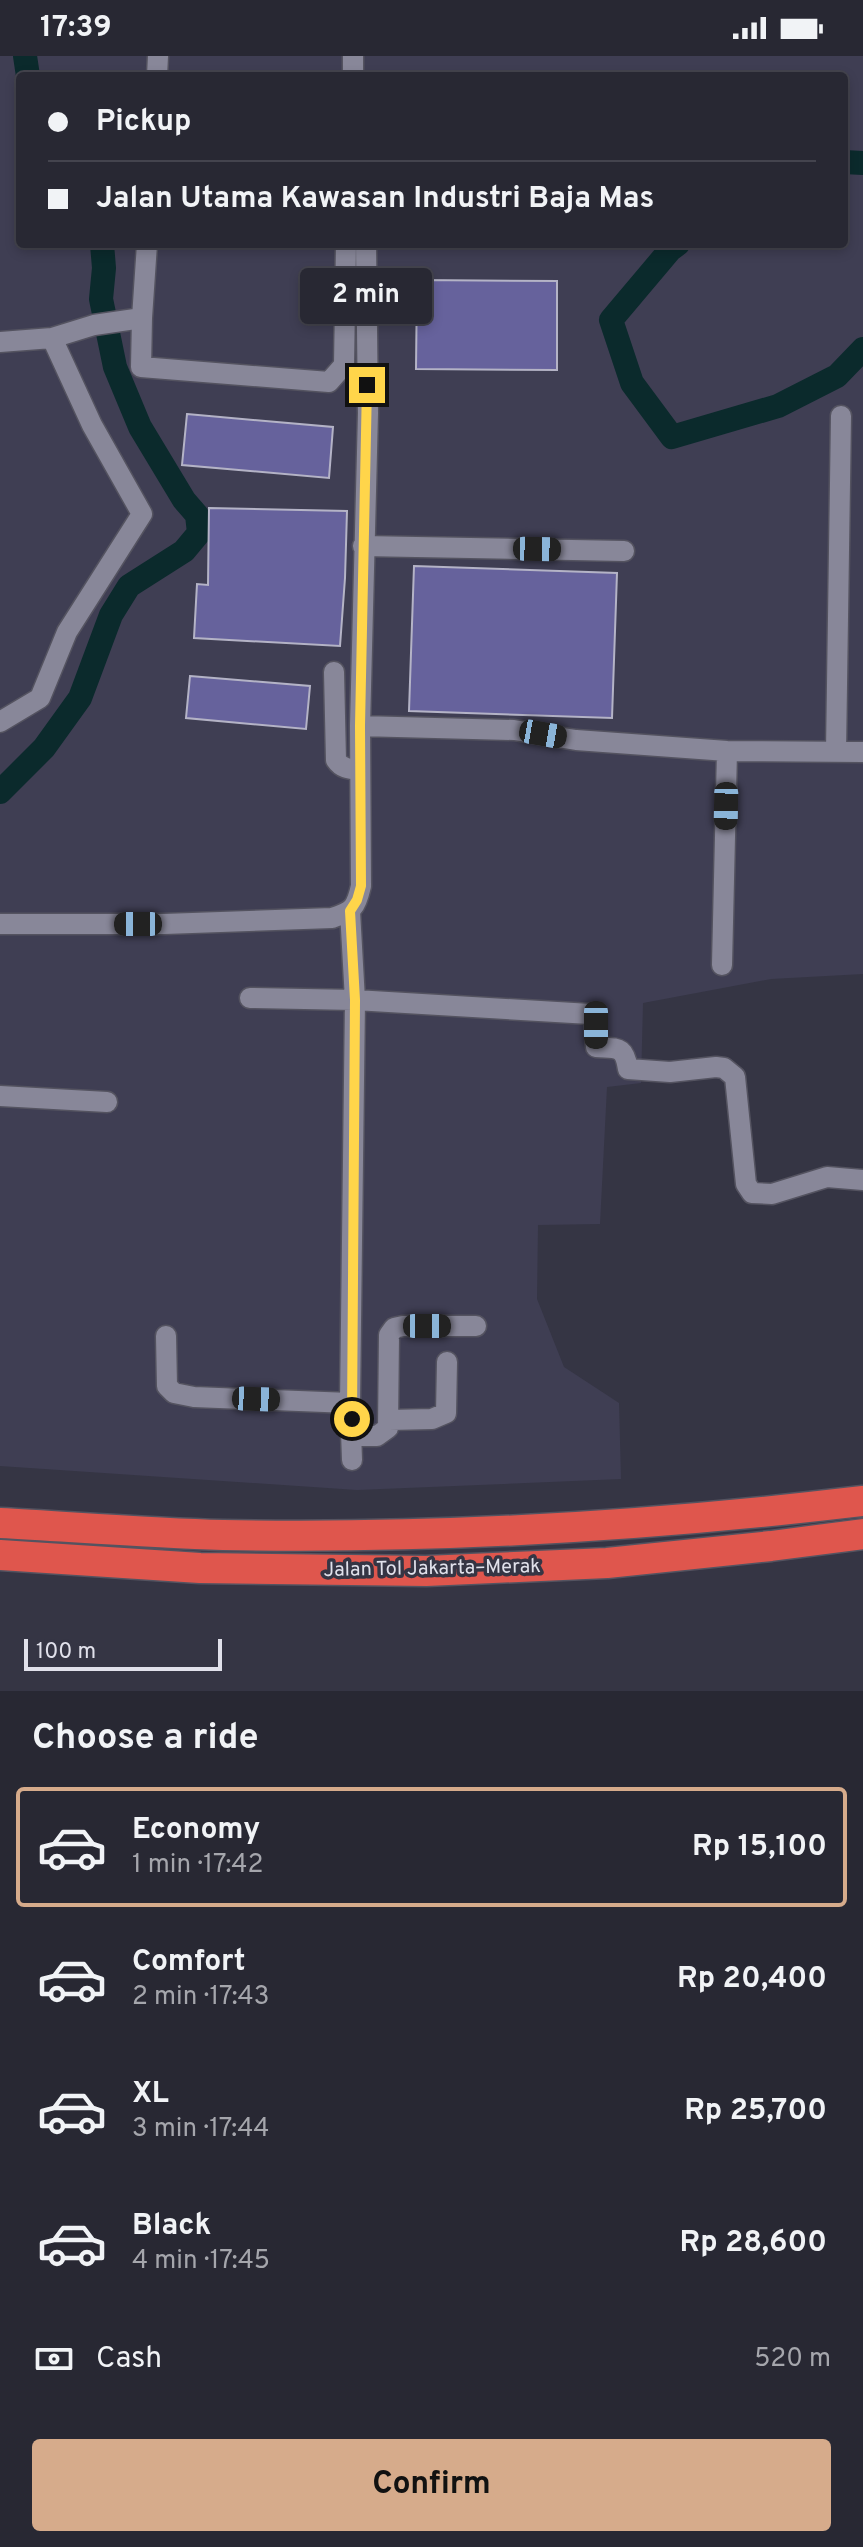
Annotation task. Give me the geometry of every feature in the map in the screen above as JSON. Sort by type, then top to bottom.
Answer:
[{"type":"highway","name":"Jalan Tol Jakarta–Merak","points":[[0,1523],[223,1535],[415,1533],[601,1526],[863,1501]]},
{"type":"highway","name":"Jalan Tol Jakarta–Merak","points":[[0,1555],[200,1568],[426,1571],[607,1563],[863,1534]]},
{"type":"street","points":[[147,248],[141,367],[329,382],[344,365],[346,248]]},
{"type":"street","points":[[352,1460],[355,1000],[350,911],[361,886],[360,726],[368,413],[366,248]]},
{"type":"street","points":[[0,342],[52,338],[94,325],[142,318]]},
{"type":"street","points":[[0,722],[40,698],[67,632],[142,514],[92,425],[52,338]]},
{"type":"street","points":[[836,752],[841,416]]},
{"type":"street","points":[[363,546],[624,551]]},
{"type":"street","points":[[334,672],[336,760],[347,769],[360,770]]},
{"type":"street","points":[[360,726],[514,730],[576,740],[727,751],[863,752]]},
{"type":"street","points":[[722,965],[727,751]]},
{"type":"street","points":[[0,924],[210,923],[332,918],[350,911]]},
{"type":"street","points":[[250,998],[355,1000],[590,1014],[594,1016],[596,1025],[596,1047],[622,1050],[626,1054],[628,1069],[670,1072],[716,1067],[724,1068],[735,1077],[746,1184],[752,1193],[772,1194],[827,1177],[863,1180]]},
{"type":"street","points":[[0,1096],[107,1102]]},
{"type":"street","points":[[353,1436],[377,1436],[388,1428],[389,1335],[394,1328],[476,1326]]},
{"type":"street","points":[[166,1336],[167,1386],[174,1393],[194,1397],[350,1403]]},
{"type":"street","points":[[389,1420],[432,1419],[446,1413],[447,1362]]},
{"type":"shaded area","points":[[0,56],[863,56],[863,974],[771,979],[643,1003],[641,1083],[607,1087],[600,1224],[538,1225],[537,1299],[564,1367],[619,1403],[621,1479],[357,1490],[0,1466]]},
{"type":"building","points":[[417,280],[557,281],[557,370],[416,369]]},
{"type":"building","points":[[187,414],[333,427],[329,478],[182,465]]},
{"type":"building","points":[[209,508],[347,511],[340,646],[194,638],[197,584],[208,585]]},
{"type":"building","points":[[414,566],[617,573],[612,718],[409,711]]},
{"type":"building","points":[[190,676],[310,686],[306,729],[186,718]]},
{"type":"waterway","points":[[25,56],[27,72]]},
{"type":"waterway","points":[[848,162],[863,163]]},
{"type":"waterway","points":[[0,792],[44,748],[80,698],[111,615],[129,586],[184,551],[199,533],[197,515],[184,500],[140,427],[115,367],[101,299],[102,248]]},
{"type":"waterway","points":[[673,248],[611,320],[632,383],[672,437],[778,406],[837,376],[863,349]]},
{"type":"route","points":[[352,1419],[355,1000],[350,911],[361,886],[360,726],[367,385]]}]
